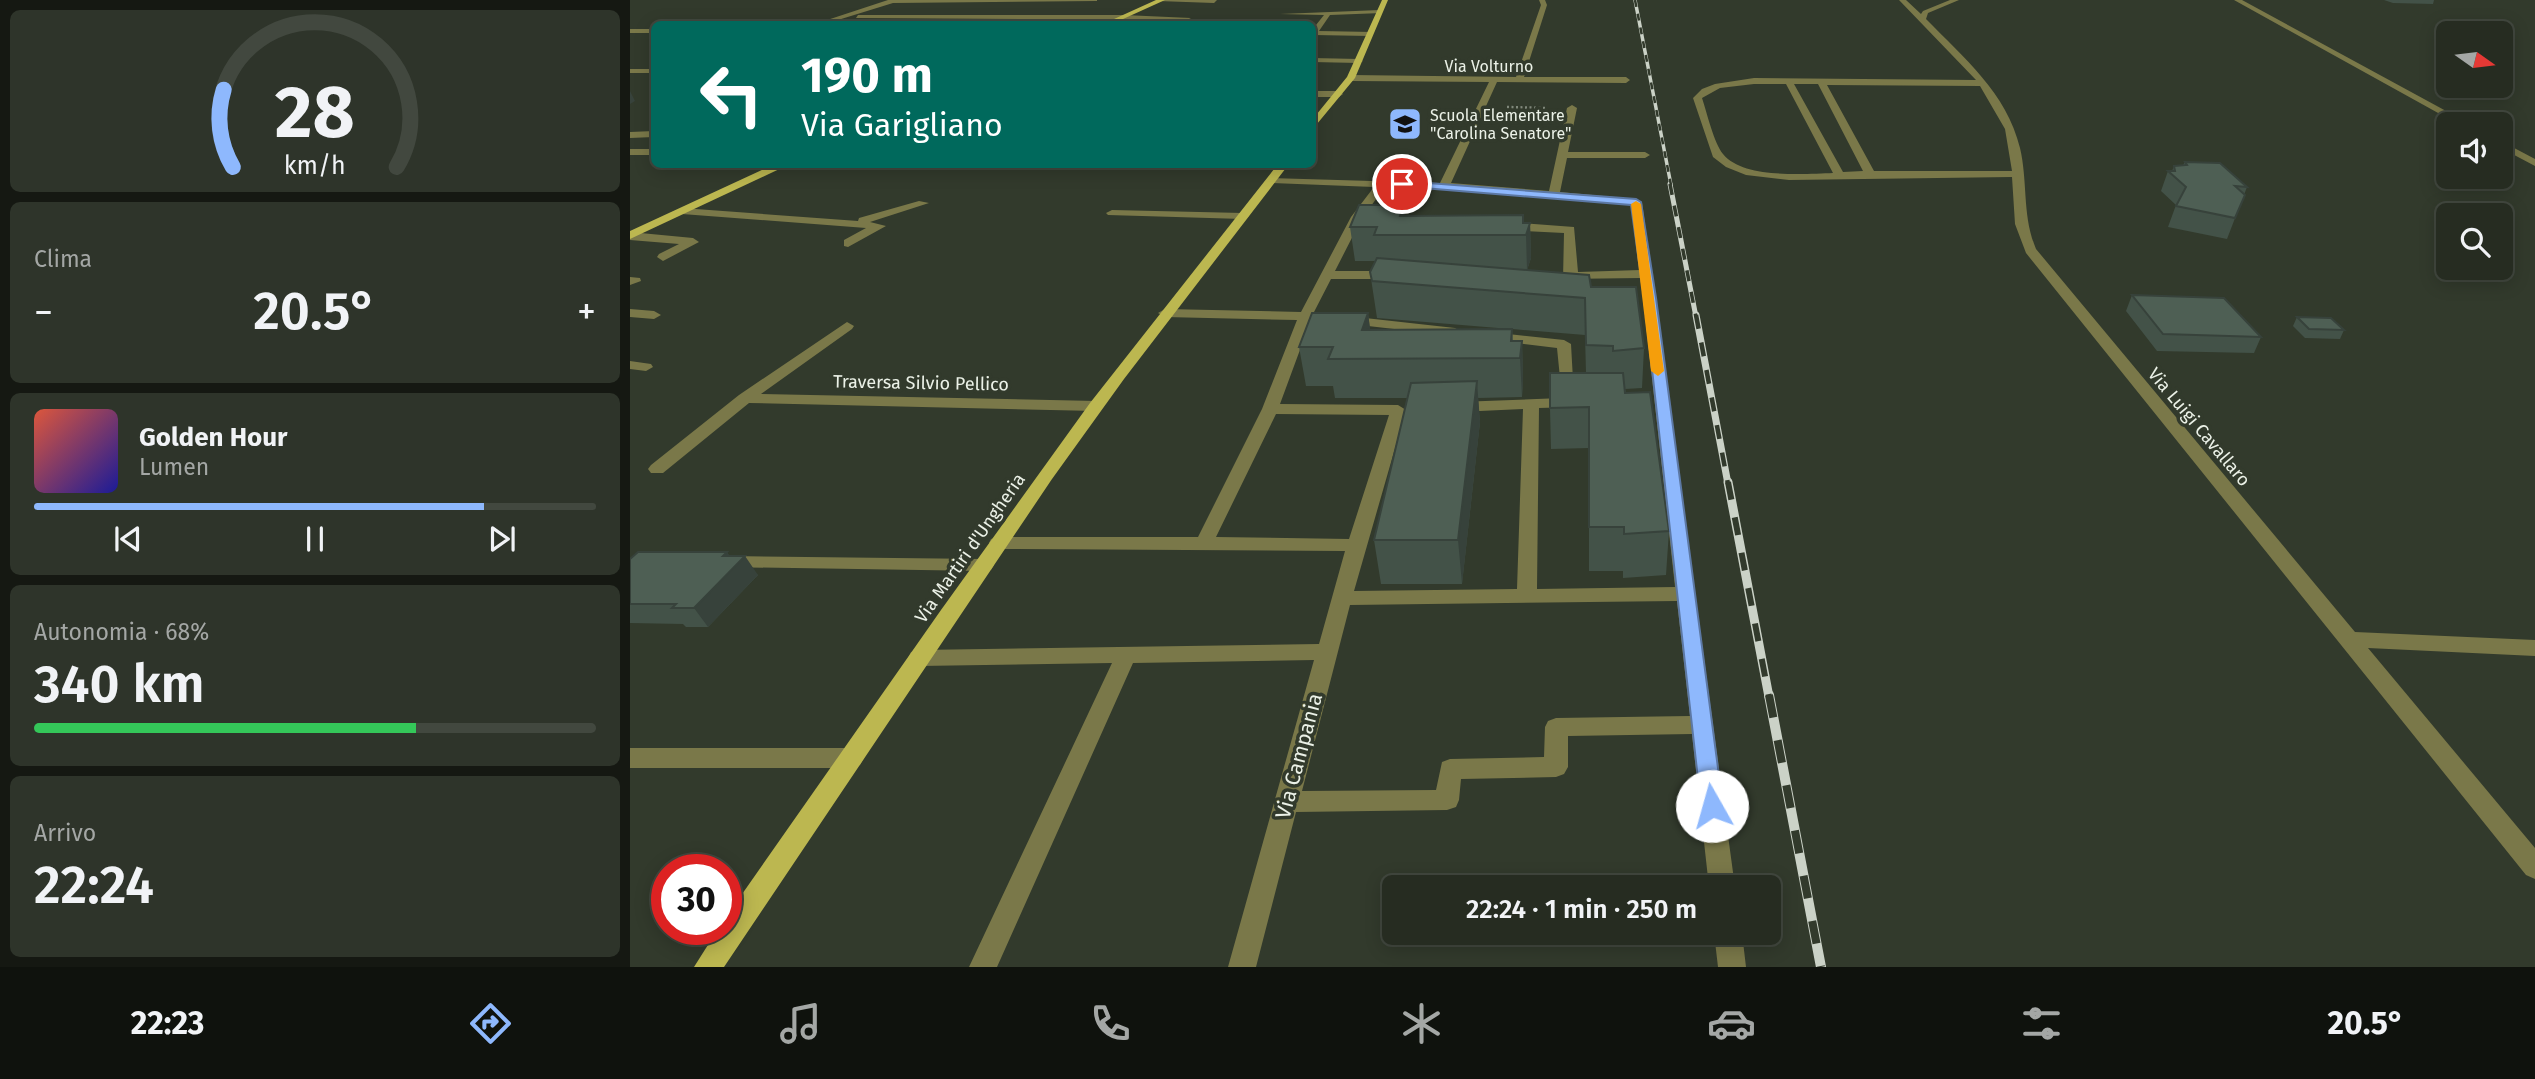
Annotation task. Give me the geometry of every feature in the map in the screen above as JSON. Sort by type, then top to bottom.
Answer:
[{"type":"main road","points":[[1114,21],[1162,0]]},
{"type":"main road","points":[[1316,118],[1351,78],[1385,0]]},
{"type":"main road","points":[[630,235],[776,168]]},
{"type":"main road","name":"Via Martiri d'Ungheria","points":[[708,967],[998,543],[1096,406],[1165,313],[1281,168]]},
{"type":"street","points":[[1162,0],[1214,1]]},
{"type":"street","points":[[1519,79],[1544,5],[1542,0]]},
{"type":"street","name":"Via Luigi Cavallaro","points":[[1902,0],[1982,83],[2004,113],[2012,137],[2021,231],[2030,250],[2535,867]]},
{"type":"street","points":[[1922,19],[1925,12],[1956,0]]},
{"type":"street","points":[[2236,0],[2443,112]]},
{"type":"street","points":[[830,21],[892,1],[1094,1]]},
{"type":"street","points":[[1283,14],[1380,12]]},
{"type":"street","points":[[1310,21],[1317,13]]},
{"type":"street","points":[[1316,30],[1327,16]]},
{"type":"street","points":[[844,17],[1187,18]]},
{"type":"street","points":[[630,31],[651,30]]},
{"type":"street","points":[[1316,33],[1370,34]]},
{"type":"street","points":[[1316,60],[1359,61]]},
{"type":"street","points":[[630,71],[651,71]]},
{"type":"street","name":"Via Volturno","points":[[1351,78],[1626,80]]},
{"type":"street","points":[[1444,186],[1493,81]]},
{"type":"street","points":[[1789,82],[1839,175]]},
{"type":"street","points":[[1821,82],[1870,174]]},
{"type":"street","points":[[1982,83],[1732,83],[1700,92],[1698,98],[1717,155],[1723,162],[1751,173],[2017,174]]},
{"type":"street","points":[[1316,94],[1339,94]]},
{"type":"street","points":[[1554,196],[1572,108]]},
{"type":"street","points":[[630,135],[651,134]]},
{"type":"street","points":[[2513,151],[2534,162]]},
{"type":"street","points":[[630,152],[651,152]]},
{"type":"street","points":[[1563,156],[1645,155]]},
{"type":"street","points":[[1272,180],[1444,186],[1636,202],[1645,274],[1644,297],[1654,398],[1686,594],[1721,875]]},
{"type":"street","points":[[1204,543],[1270,409],[1306,315],[1382,184]]},
{"type":"street","points":[[814,221],[870,220],[923,202]]},
{"type":"street","points":[[682,211],[880,226],[848,243]]},
{"type":"street","points":[[1112,213],[1243,216]]},
{"type":"street","points":[[1490,225],[1570,230],[1572,276]]},
{"type":"street","points":[[630,235],[693,242],[663,257]]},
{"type":"street","points":[[1587,289],[1550,279],[1645,274]]},
{"type":"street","points":[[1328,275],[1408,276]]},
{"type":"street","points":[[630,313],[654,315]]},
{"type":"street","points":[[1165,313],[1306,315],[1564,344],[1569,402]]},
{"type":"street","points":[[657,469],[745,398],[847,326]]},
{"type":"street","points":[[630,365],[646,367]]},
{"type":"street","name":"Traversa Silvio Pellico","points":[[745,398],[1096,406]]},
{"type":"street","points":[[1438,408],[1595,401]]},
{"type":"street","points":[[1527,596],[1531,404]]},
{"type":"street","name":"Via Campania","points":[[1242,967],[1356,545],[1405,410],[1270,409]]},
{"type":"street","points":[[998,543],[1356,545]]},
{"type":"street","points":[[712,562],[984,565]]},
{"type":"street","points":[[1342,598],[1686,594]]},
{"type":"street","points":[[2348,639],[2535,648]]},
{"type":"street","points":[[919,658],[1328,652]]},
{"type":"street","points":[[983,967],[1126,655]]},
{"type":"street","points":[[1287,802],[1447,800],[1450,769],[1556,767],[1556,727],[1702,725]]},
{"type":"street","points":[[630,758],[852,758]]},
{"type":"street","points":[[1729,945],[1732,967]]},
{"type":"path","points":[[1481,107],[1572,108]]},
{"type":"building","points":[[2185,162],[2220,163],[2247,187],[2235,186],[2245,195],[2235,218],[2176,206],[2186,187],[2168,171],[2175,171],[2174,166],[2187,165]]},
{"type":"building","points":[[1359,205],[1404,205],[1400,216],[1523,215],[1523,223],[1530,223],[1526,235],[1374,235],[1377,227],[1350,227]]},
{"type":"building","points":[[1377,258],[1589,275],[1591,287],[1636,287],[1644,348],[1613,351],[1613,346],[1586,345],[1585,298],[1372,281],[1370,272]]},
{"type":"building","points":[[2132,295],[2224,298],[2261,337],[2163,334]]},
{"type":"building","points":[[1312,313],[1368,313],[1362,330],[1512,329],[1511,341],[1522,341],[1520,358],[1328,359],[1333,347],[1299,347]]},
{"type":"building","points":[[2297,317],[2331,318],[2344,330],[2309,329]]},
{"type":"building","points":[[1550,373],[1623,373],[1625,393],[1650,392],[1669,531],[1624,534],[1624,527],[1589,527],[1589,407],[1550,408]]},
{"type":"building","points":[[1477,381],[1458,540],[1374,540],[1411,383]]},
{"type":"building","points":[[638,552],[727,552],[723,556],[745,556],[694,608],[672,608],[676,604],[630,604],[630,559]]},
{"type":"railway","points":[[1635,0],[1671,185]]},
{"type":"railway","points":[[1670,184],[1696,317]]},
{"type":"railway","points":[[1696,315],[1728,484]]},
{"type":"railway","points":[[1728,482],[1769,697]]},
{"type":"railway","points":[[1769,695],[1821,967]]},
{"type":"slow traffic","points":[[1636,204],[1658,371]]},
{"type":"place","name":"Scuola Elementare \"Carolina Senatore\"","points":[[1405,124]]},
{"type":"route","points":[[1402,184],[1636,202],[1712,806]]}]
